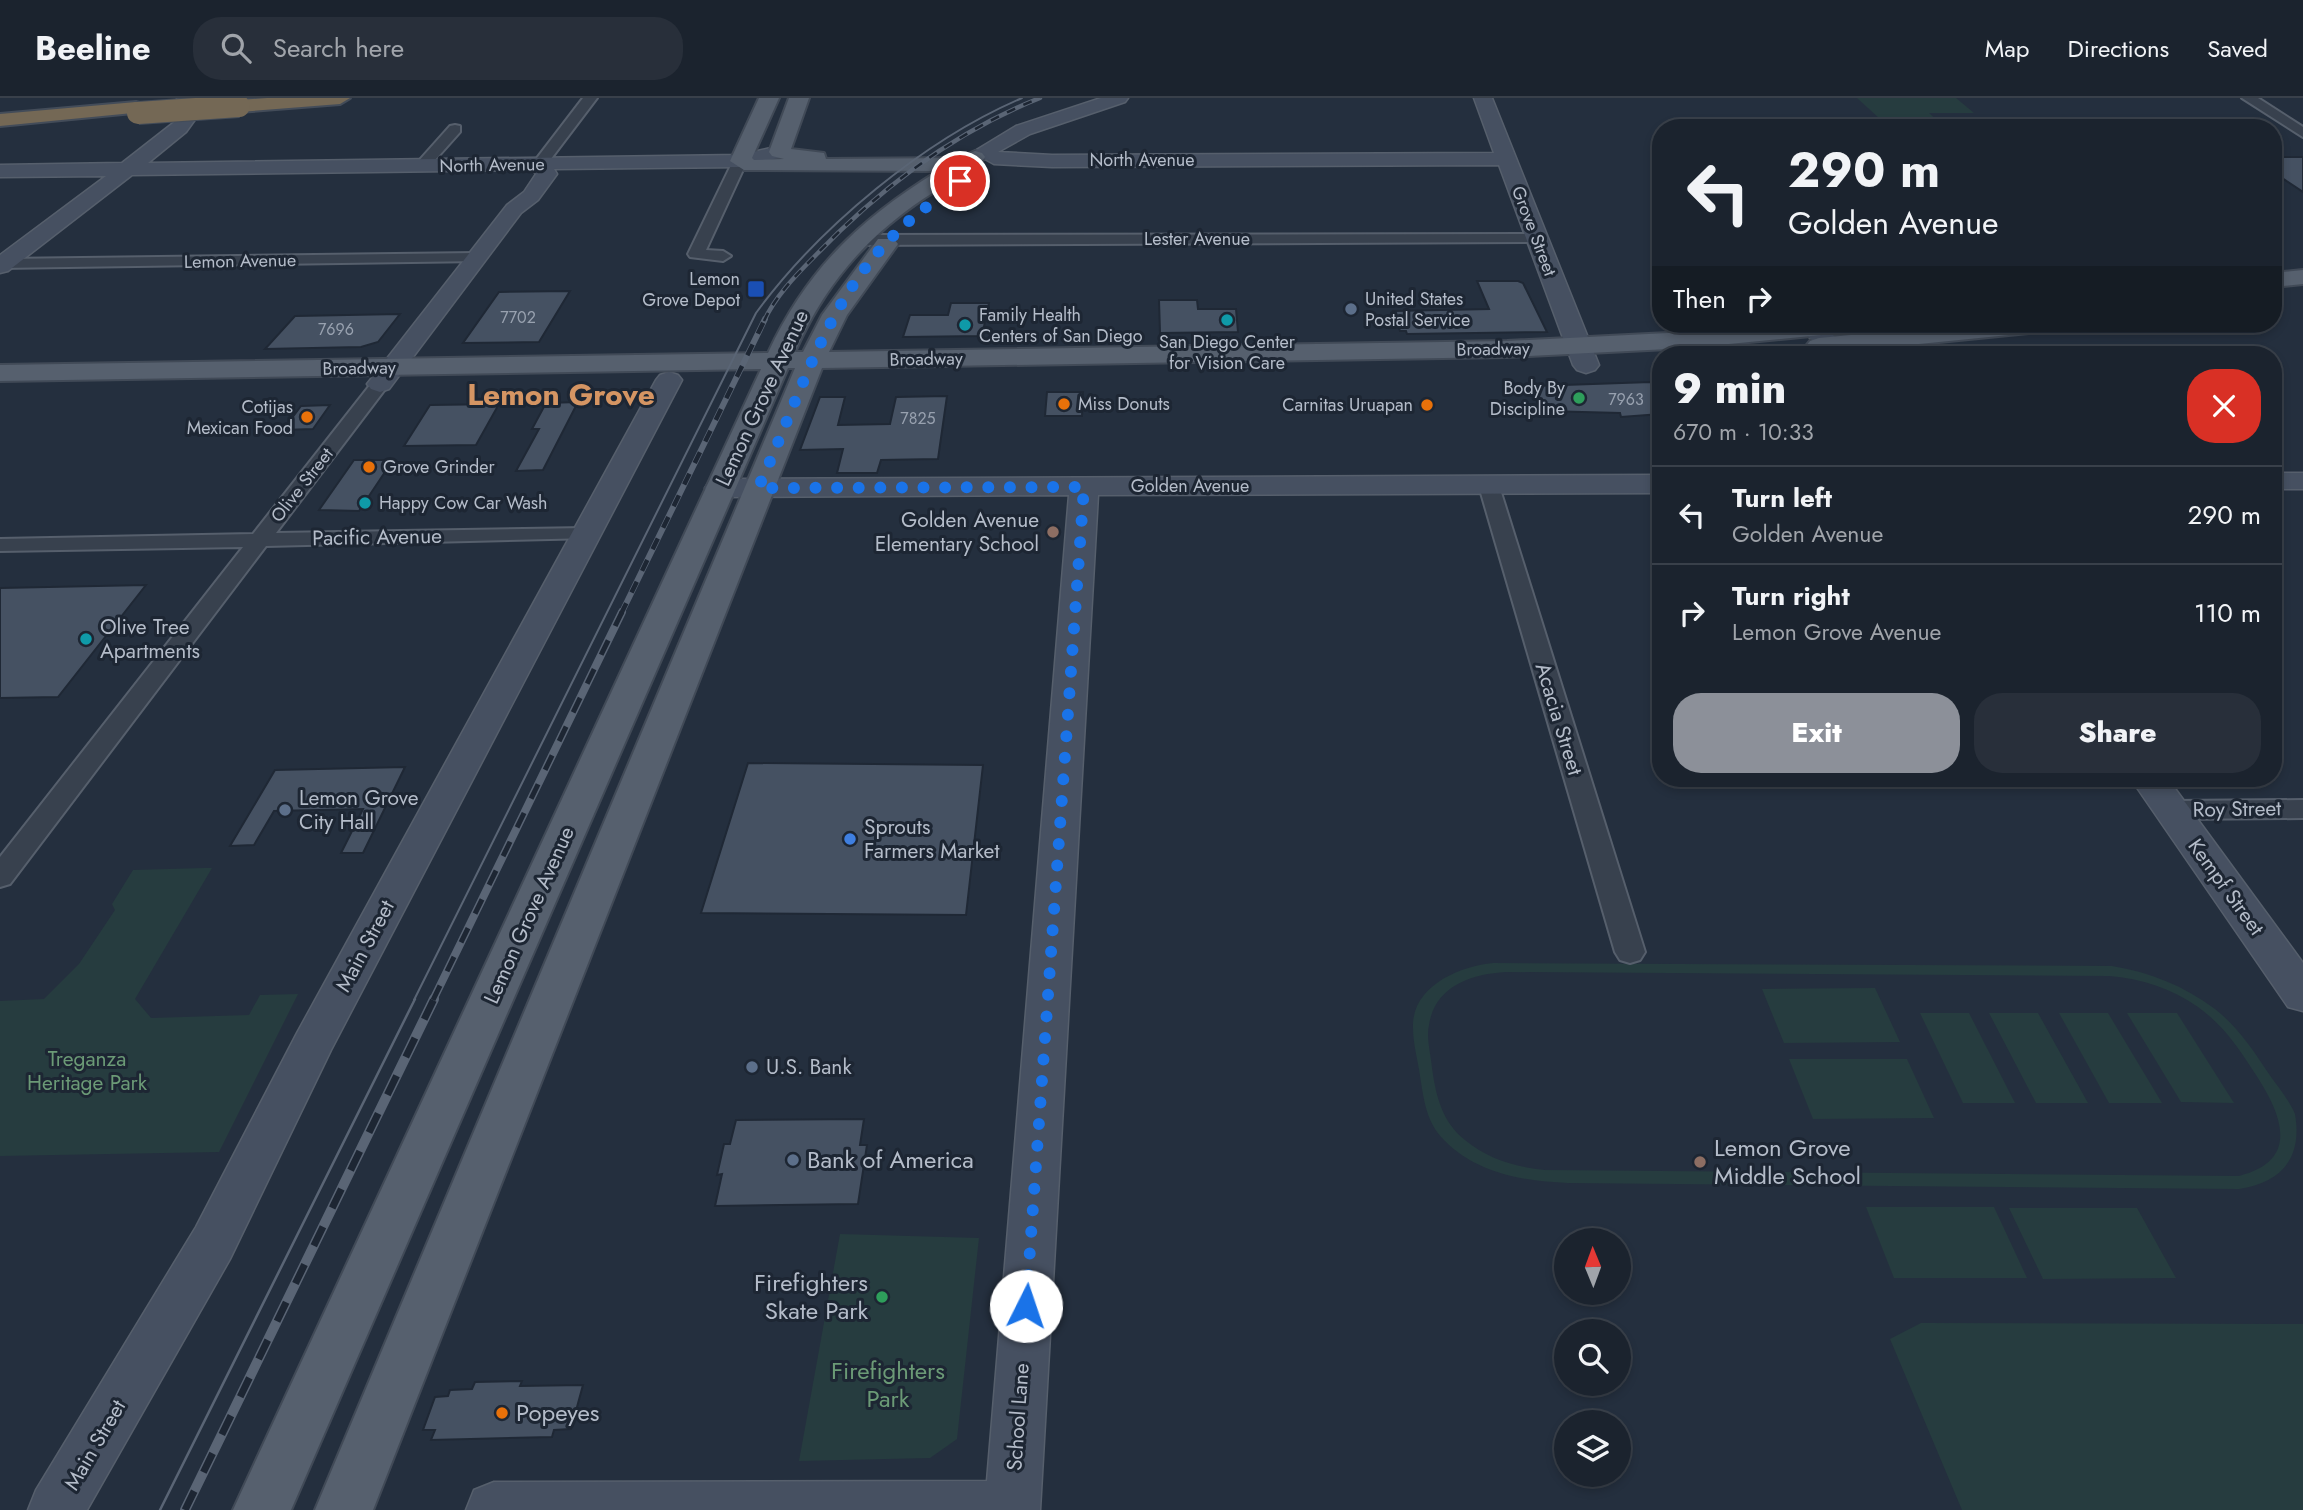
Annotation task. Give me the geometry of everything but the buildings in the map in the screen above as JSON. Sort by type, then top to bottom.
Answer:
[{"type":"highway","points":[[0,107],[97,98]]},
{"type":"highway","points":[[0,120],[238,101],[340,98]]},
{"type":"main road","points":[[740,161],[766,103],[796,106],[779,152]]},
{"type":"main road","name":"North Avenue","points":[[779,152],[800,157],[921,154],[979,161]]},
{"type":"main road","name":"North Avenue","points":[[740,161],[751,166],[774,167],[906,166],[979,161]]},
{"type":"main road","name":"Lemon Grove Avenue","points":[[344,1510],[739,488],[774,370],[799,314],[858,240],[913,195],[979,161]]},
{"type":"main road","name":"Lemon Grove Avenue","points":[[262,1510],[739,488],[848,294],[890,240],[979,161]]},
{"type":"main road","points":[[906,166],[929,177],[913,195]]},
{"type":"main road","points":[[2282,279],[2303,276]]},
{"type":"main road","points":[[2282,298],[2303,296]]},
{"type":"main road","name":"Broadway","points":[[1826,346],[1841,333]]},
{"type":"main road","name":"Broadway","points":[[1826,346],[1952,333]]},
{"type":"main road","name":"Broadway","points":[[0,390],[386,376],[1652,352]]},
{"type":"main road","name":"Broadway","points":[[1583,355],[1652,361]]},
{"type":"main road","name":"Broadway","points":[[0,373],[669,380],[774,370]]},
{"type":"street","points":[[1,265],[171,136],[186,121],[191,108],[186,98]]},
{"type":"street","name":"Olive Street","points":[[0,877],[514,209],[531,196],[547,174],[539,164],[590,98]]},
{"type":"street","name":"Lemon Grove Avenue","points":[[979,161],[1023,130],[1119,98]]},
{"type":"street","name":"Grove Street","points":[[1483,98],[1583,355]]},
{"type":"street","points":[[2249,98],[2281,119]]},
{"type":"street","points":[[2282,119],[2303,133]]},
{"type":"street","points":[[422,166],[455,129]]},
{"type":"street","points":[[723,256],[696,254],[740,161],[779,152]]},
{"type":"street","name":"North Avenue","points":[[979,161],[1506,159]]},
{"type":"street","name":"North Avenue","points":[[0,171],[740,161]]},
{"type":"street","name":"Lester Avenue","points":[[858,240],[1537,239]]},
{"type":"street","name":"Lemon Avenue","points":[[1,265],[477,258]]},
{"type":"street","name":"Main Street","points":[[56,1510],[213,1243],[312,1045],[669,380]]},
{"type":"street","points":[[2282,481],[2303,481]]},
{"type":"street","name":"Golden Avenue","points":[[739,488],[1652,484]]},
{"type":"street","name":"Acacia Street","points":[[1489,486],[1630,952]]},
{"type":"street","name":"School Lane","points":[[1012,1510],[1084,487]]},
{"type":"street","name":"Pacific Avenue","points":[[0,545],[586,534]]},
{"type":"street","name":"Roy Street","points":[[2160,794],[2303,809]]},
{"type":"street","name":"Kempf Street","points":[[2160,794],[2303,995]]},
{"type":"street","points":[[494,1510],[1012,1510]]},
{"type":"green space","points":[[1857,98],[1956,98],[1974,113],[1929,113],[1935,119],[1880,119]]},
{"type":"green space","name":"Treganza Heritage Park","points":[[212,868],[135,999],[151,1018],[249,1015],[260,995],[298,994],[219,1152],[0,1156],[0,1001],[44,999],[79,964],[115,910],[112,904],[133,870]]},
{"type":"green space","points":[[1480,965],[2112,966],[2126,969],[2179,987],[2215,1009],[2231,1023],[2293,1109],[2297,1130],[2295,1144],[2285,1166],[2276,1175],[2253,1186],[2239,1189],[1568,1183],[1502,1174],[1457,1152],[1433,1126],[1423,1094],[1413,1028],[1414,1014],[1428,990],[1452,974]],"holes":[[[1493,973],[2109,976],[2144,982],[2188,1001],[2207,1014],[2242,1054],[2272,1102],[2278,1118],[2279,1146],[2272,1158],[2259,1169],[2239,1176],[1534,1169],[1502,1161],[1483,1152],[1457,1133],[1438,1098],[1428,1041],[1433,1012],[1447,992],[1468,979]]]},
{"type":"green space","points":[[1875,988],[1900,1042],[1784,1043],[1762,989]]},
{"type":"green space","points":[[1920,1013],[1969,1013],[2015,1103],[1963,1103]]},
{"type":"green space","points":[[1989,1013],[2038,1013],[2088,1103],[2036,1103]]},
{"type":"green space","points":[[2059,1013],[2108,1013],[2162,1103],[2109,1103]]},
{"type":"green space","points":[[2127,1013],[2177,1013],[2234,1103],[2181,1102]]},
{"type":"green space","points":[[1789,1059],[1907,1059],[1934,1118],[1813,1119]]},
{"type":"green space","points":[[1866,1207],[1994,1207],[2027,1278],[1894,1278]]},
{"type":"green space","points":[[2009,1208],[2137,1208],[2176,1278],[2043,1279]]},
{"type":"green space","name":"Firefighters Park","points":[[840,1234],[979,1238],[957,1439],[930,1458],[799,1461]]},
{"type":"green space","points":[[1921,1323],[2303,1324],[2303,1510],[1962,1510],[1890,1339]]},
{"type":"tram line","points":[[414,1000],[756,313],[810,249],[876,189],[948,137],[1022,98]]},
{"type":"tram line","points":[[160,1510],[415,999]]},
{"type":"railway","points":[[764,321],[799,272],[890,187],[977,128],[1040,98]]},
{"type":"railway","points":[[621,614],[764,321]]},
{"type":"railway","points":[[433,1000],[622,612]]},
{"type":"railway","points":[[185,1510],[434,999]]},
{"type":"place","name":"Lemon Grove Depot","points":[[756,289]]},
{"type":"place","name":"United States Postal Service","points":[[1351,309]]},
{"type":"place","name":"San Diego Center for Vision Care","points":[[1227,320]]},
{"type":"place","name":"Family Health Centers of San Diego","points":[[965,325]]},
{"type":"place","name":"Body By Discipline","points":[[1579,398]]},
{"type":"place","name":"Miss Donuts","points":[[1064,404]]},
{"type":"place","name":"Carnitas Uruapan","points":[[1427,405]]},
{"type":"place","name":"Cotijas Mexican Food","points":[[307,417]]},
{"type":"place","name":"Grove Grinder","points":[[369,467]]},
{"type":"place","name":"Happy Cow Car Wash","points":[[365,503]]},
{"type":"place","name":"Golden Avenue Elementary School","points":[[1053,532]]},
{"type":"place","name":"Olive Tree Apartments","points":[[86,639]]},
{"type":"place","name":"Lemon Grove City Hall","points":[[285,810]]},
{"type":"place","name":"Sprouts Farmers Market","points":[[850,839]]},
{"type":"place","name":"U.S. Bank","points":[[752,1067]]},
{"type":"place","name":"Bank of America","points":[[793,1160]]},
{"type":"place","name":"Lemon Grove Middle School","points":[[1700,1162]]},
{"type":"place","name":"Firefighters Skate Park","points":[[882,1297]]},
{"type":"place","name":"Popeyes","points":[[502,1413]]},
{"type":"district","name":"Lemon Grove","points":[[561,395]]},
{"type":"route","points":[[960,181],[917,214],[890,240],[848,294],[814,354],[758,488],[1084,487],[1026,1306]]}]
